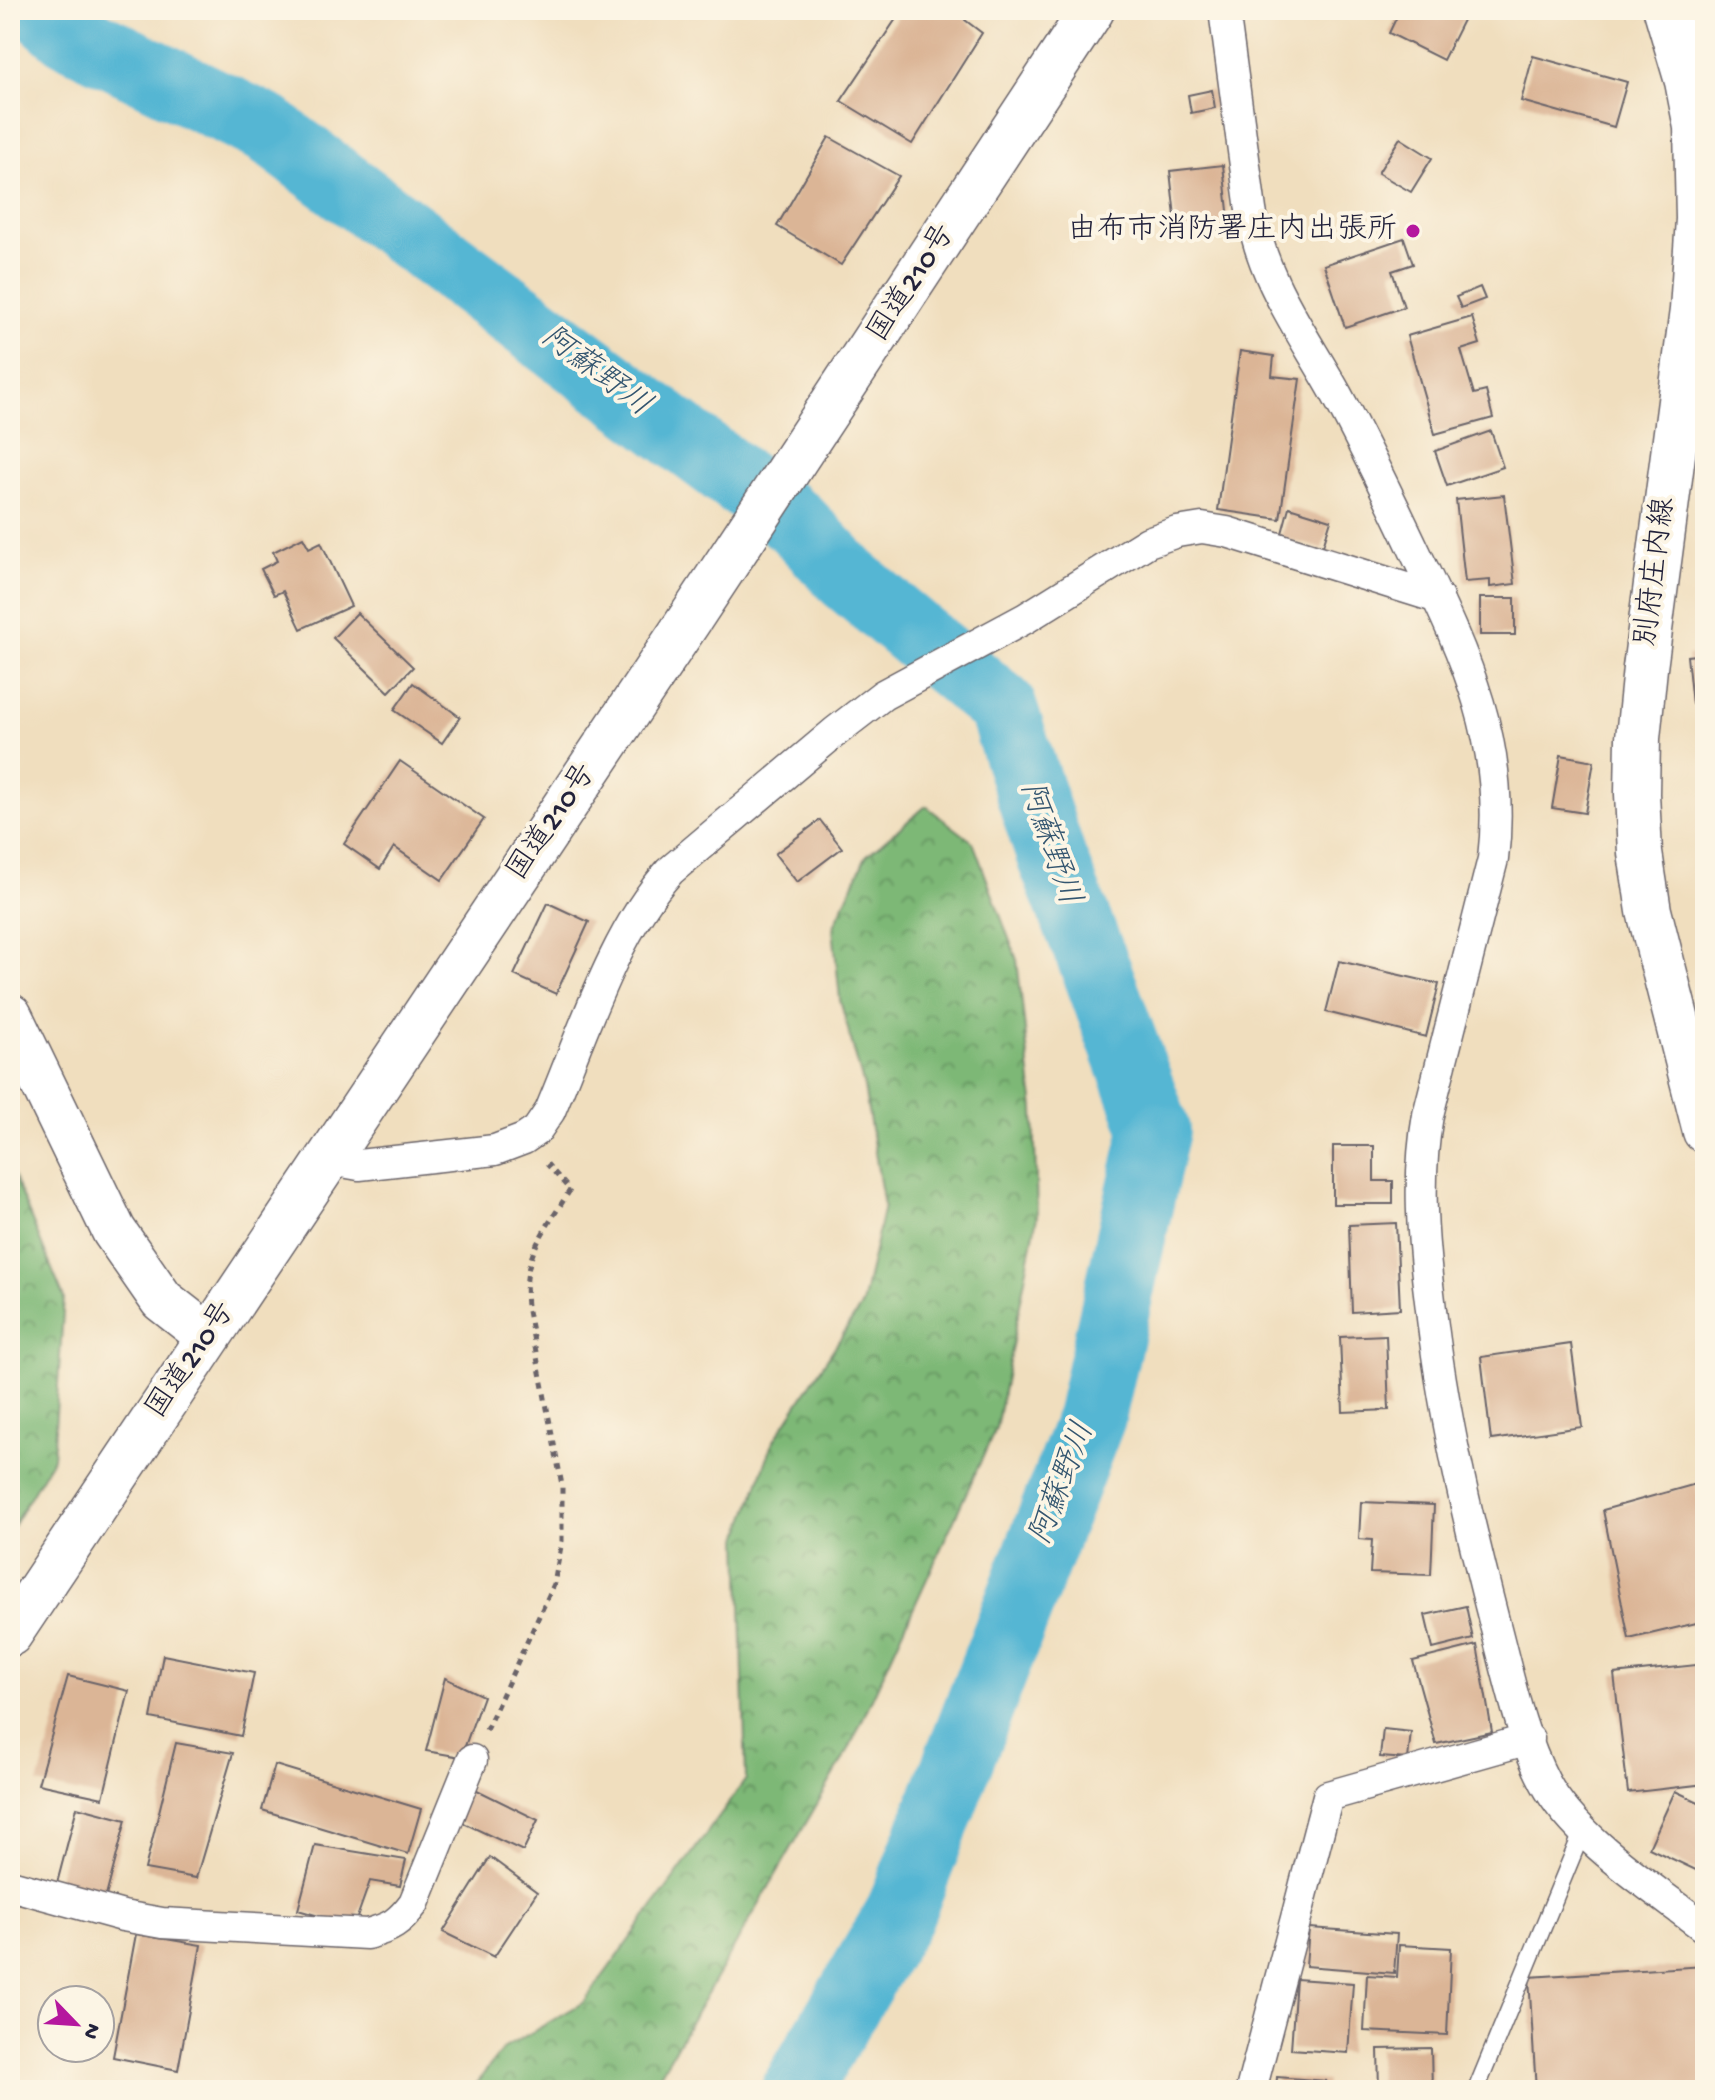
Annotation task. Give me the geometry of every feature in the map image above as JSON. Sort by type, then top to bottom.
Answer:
[{"type":"main road","name":"国道210号","points":[[10,1634],[892,317],[1092,10]]},
{"type":"main road","name":"別府庄内線","points":[[1666,10],[1687,81],[1696,127],[1698,219],[1692,310],[1645,668],[1638,738],[1637,794],[1640,853],[1649,911],[1705,1131]]},
{"type":"main road","points":[[10,1016],[114,1231],[162,1300],[208,1336]]},
{"type":"street","points":[[1224,10],[1253,223],[1262,261],[1337,395],[1462,650],[1484,719],[1495,772],[1497,825],[1490,870],[1424,1139],[1422,1235],[1439,1373],[1453,1453],[1499,1638],[1545,1782],[1567,1813],[1583,1830],[1705,1928]]},
{"type":"street","points":[[326,1159],[359,1165],[495,1150],[524,1139],[537,1130],[550,1111],[613,963],[650,893],[670,871],[883,695],[1026,618],[1148,542],[1177,532],[1202,528],[1227,532],[1438,598]]},
{"type":"street","points":[[1251,2090],[1328,1796],[1529,1739]]},
{"type":"street","points":[[10,1885],[123,1916],[162,1923],[367,1934],[388,1929],[403,1918],[414,1903],[472,1760]]},
{"type":"lane","points":[[1476,2090],[1583,1830]]},
{"type":"path","points":[[472,1760],[554,1584],[562,1541],[562,1485],[525,1282],[530,1256],[570,1190],[524,1139]]},
{"type":"green space","points":[[926,806],[973,842],[1017,960],[1034,1109],[1037,1217],[996,1428],[849,1749],[651,2090],[471,2090],[503,2049],[584,2002],[746,1779],[739,1538],[773,1442],[862,1305],[884,1206],[864,1087],[840,1000],[833,928],[866,856]]},
{"type":"green space","points":[[10,1168],[64,1298],[53,1458],[10,1531]]},
{"type":"building","points":[[902,10],[971,10],[965,20],[982,33],[912,144],[841,101]]},
{"type":"building","points":[[1400,10],[1482,10],[1478,17],[1467,12],[1443,60],[1389,33]]},
{"type":"building","points":[[1533,56],[1627,82],[1614,127],[1521,101]]},
{"type":"building","points":[[1212,90],[1215,108],[1191,113],[1188,95]]},
{"type":"building","points":[[829,137],[899,176],[841,265],[777,226]]},
{"type":"building","points":[[1400,138],[1432,158],[1411,192],[1378,173]]},
{"type":"building","points":[[1223,165],[1230,229],[1177,235],[1170,171]]},
{"type":"building","points":[[1404,238],[1413,264],[1392,271],[1404,307],[1345,327],[1324,265]]},
{"type":"building","points":[[1480,287],[1485,299],[1461,308],[1456,297]]},
{"type":"building","points":[[1472,317],[1480,344],[1461,350],[1474,394],[1486,391],[1493,418],[1435,434],[1407,336]]},
{"type":"building","points":[[1240,351],[1274,356],[1272,376],[1300,379],[1280,519],[1218,510]]},
{"type":"building","points":[[1491,431],[1503,467],[1447,486],[1435,451]]},
{"type":"building","points":[[1504,495],[1515,584],[1490,587],[1490,580],[1465,582],[1456,500]]},
{"type":"building","points":[[1289,507],[1331,520],[1322,549],[1281,537]]},
{"type":"building","points":[[303,537],[309,548],[321,542],[351,606],[301,629],[283,591],[274,595],[261,569],[277,561],[273,552]]},
{"type":"building","points":[[1480,598],[1515,598],[1515,635],[1480,635]]},
{"type":"building","points":[[357,613],[413,667],[389,692],[333,638]]},
{"type":"building","points":[[1705,654],[1705,702],[1692,704],[1687,656]]},
{"type":"building","points":[[413,683],[460,717],[442,743],[394,710]]},
{"type":"building","points":[[1561,755],[1594,761],[1585,813],[1552,808]]},
{"type":"building","points":[[400,761],[484,819],[442,880],[394,847],[380,869],[344,844]]},
{"type":"building","points":[[820,820],[842,848],[797,882],[775,854]]},
{"type":"building","points":[[548,903],[589,922],[556,994],[514,975]]},
{"type":"building","points":[[1339,961],[1439,984],[1426,1037],[1326,1012]]},
{"type":"building","points":[[1333,1146],[1374,1146],[1374,1181],[1393,1181],[1393,1204],[1333,1204]]},
{"type":"building","points":[[1396,1223],[1400,1309],[1352,1312],[1349,1225]]},
{"type":"building","points":[[1386,1335],[1389,1410],[1343,1412],[1340,1337]]},
{"type":"building","points":[[1571,1344],[1582,1427],[1491,1440],[1481,1357]]},
{"type":"building","points":[[1696,1484],[1705,1536],[1705,1621],[1629,1639],[1603,1510]]},
{"type":"building","points":[[1361,1502],[1434,1505],[1431,1575],[1370,1573],[1372,1540],[1359,1539]]},
{"type":"building","points":[[1466,1606],[1473,1639],[1433,1649],[1425,1615]]},
{"type":"building","points":[[1477,1645],[1492,1732],[1436,1744],[1413,1661]]},
{"type":"building","points":[[163,1655],[254,1673],[241,1736],[151,1718]]},
{"type":"building","points":[[1705,1664],[1705,1784],[1628,1793],[1614,1674]]},
{"type":"building","points":[[68,1676],[129,1691],[103,1798],[38,1784]]},
{"type":"building","points":[[445,1678],[483,1696],[461,1757],[426,1751]]},
{"type":"building","points":[[1383,1729],[1411,1732],[1408,1759],[1380,1757]]},
{"type":"building","points":[[176,1743],[233,1753],[196,1878],[145,1869]]},
{"type":"building","points":[[275,1765],[421,1809],[408,1854],[262,1810]]},
{"type":"building","points":[[471,1787],[538,1820],[523,1851],[455,1819]]},
{"type":"building","points":[[1675,1791],[1705,1805],[1705,1867],[1702,1873],[1649,1848]]},
{"type":"building","points":[[77,1807],[126,1820],[105,1900],[56,1887]]},
{"type":"building","points":[[315,1845],[406,1860],[400,1886],[370,1881],[354,1926],[298,1910]]},
{"type":"building","points":[[490,1857],[537,1892],[494,1957],[443,1932]]},
{"type":"building","points":[[1309,1928],[1397,1934],[1394,1973],[1306,1966]]},
{"type":"building","points":[[136,1934],[201,1945],[178,2070],[116,2058],[116,2041]]},
{"type":"building","points":[[1399,1945],[1451,1948],[1447,2035],[1364,2031],[1367,1975],[1397,1977]]},
{"type":"building","points":[[1705,1966],[1705,2090],[1536,2090],[1529,1977]]},
{"type":"building","points":[[1296,1979],[1353,1983],[1348,2053],[1291,2049]]},
{"type":"building","points":[[1431,2048],[1432,2090],[1379,2090],[1378,2049]]},
{"type":"building","points":[[1277,2077],[1326,2081],[1325,2090],[1276,2090]]},
{"type":"waterway","name":"阿蘇野川","points":[[42,10],[67,32],[267,129],[795,522],[848,578],[1002,707],[1052,859],[1155,1130],[1091,1417],[900,1913],[796,2090]]},
{"type":"place","name":"由布市消防署庄内出張所","points":[[1413,231]]}]
